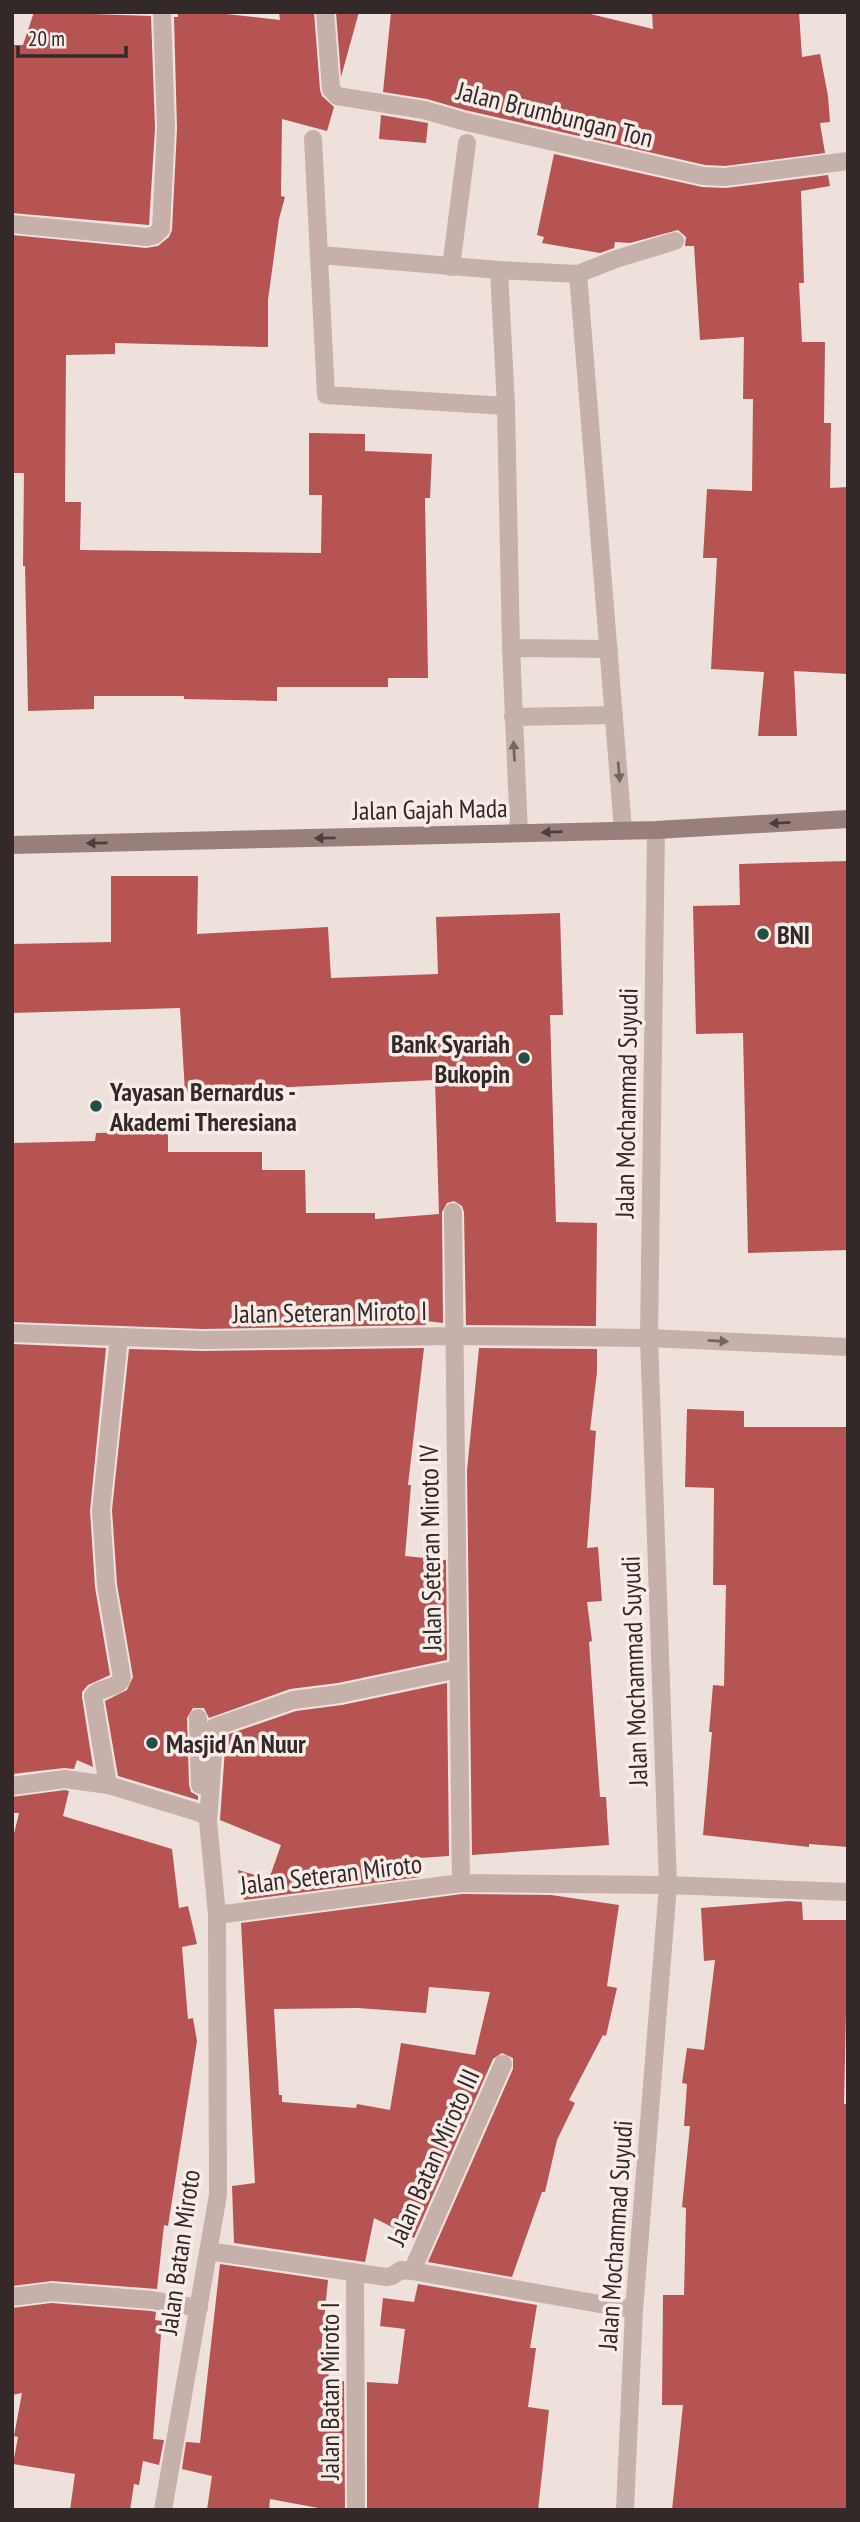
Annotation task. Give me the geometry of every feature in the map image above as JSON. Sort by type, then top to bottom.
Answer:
[{"type":"main road","name":"Jalan Gajah Mada","points":[[12,845],[656,830],[848,819]]},
{"type":"street","points":[[12,224],[147,237],[155,236],[161,229],[166,128],[162,12]]},
{"type":"street","name":"Jalan Brumbungan Ton","points":[[325,12],[331,89],[337,96],[424,110],[703,176],[725,177],[848,161]]},
{"type":"street","points":[[313,139],[326,395],[506,406]]},
{"type":"street","points":[[451,267],[467,142]]},
{"type":"street","points":[[320,256],[578,274],[616,258],[675,241]]},
{"type":"street","points":[[499,270],[506,406],[513,717],[519,833]]},
{"type":"street","points":[[578,274],[623,830]]},
{"type":"street","points":[[511,648],[609,649]]},
{"type":"street","points":[[513,717],[614,715]]},
{"type":"street","name":"Jalan Mochammad Suyudi","points":[[625,2510],[634,2310],[667,1885],[649,1338],[656,830]]},
{"type":"street","name":"Jalan Seteran Miroto IV","points":[[453,1212],[461,1883]]},
{"type":"street","name":"Jalan Seteran Miroto I","points":[[12,1333],[203,1340],[454,1336],[649,1338],[848,1347]]},
{"type":"street","points":[[108,1785],[93,1696],[96,1692],[119,1684],[122,1678],[106,1585],[101,1510],[119,1337]]},
{"type":"street","points":[[202,1816],[215,1727],[293,1700],[340,1694],[458,1669]]},
{"type":"street","points":[[198,1718],[202,1816]]},
{"type":"street","points":[[12,1786],[65,1779],[108,1785],[202,1816]]},
{"type":"street","name":"Jalan Seteran Miroto","points":[[202,1816],[217,1915],[461,1883],[667,1885],[848,1892]]},
{"type":"street","name":"Jalan Batan Miroto","points":[[163,2510],[218,2195],[217,1915]]},
{"type":"street","name":"Jalan Batan Miroto III","points":[[412,2271],[503,2064]]},
{"type":"street","name":"Jalan Batan Miroto III","points":[[208,2251],[386,2277],[401,2270],[412,2271],[634,2310]]},
{"type":"street","name":"Jalan Batan Miroto I","points":[[355,2273],[356,2510]]},
{"type":"street","points":[[12,2297],[51,2292],[152,2300],[199,2308]]},
{"type":"building","points":[[34,12],[151,16],[155,128],[149,225],[12,213],[12,45],[23,45]]},
{"type":"building","points":[[178,12],[208,12],[280,20],[279,12],[314,12],[320,90],[322,96],[334,107],[327,131],[282,119],[281,196],[285,197],[279,219],[268,300],[268,347],[115,343],[115,354],[66,355],[65,502],[81,502],[80,550],[321,553],[322,495],[309,495],[309,433],[365,434],[365,451],[432,454],[430,498],[425,498],[428,678],[388,678],[388,687],[277,687],[277,701],[184,699],[184,696],[94,696],[94,709],[28,711],[23,566],[24,473],[12,473],[12,235],[146,248],[158,246],[169,237],[172,230],[177,129],[174,17],[178,17]]},
{"type":"building","points":[[336,12],[359,12],[341,77]]},
{"type":"building","points":[[391,12],[582,12],[653,29],[652,12],[799,12],[802,57],[820,54],[828,96],[830,122],[820,123],[825,153],[725,166],[705,165],[427,99],[383,92]]},
{"type":"building","points":[[381,115],[428,123],[426,143],[379,139]]},
{"type":"building","points":[[554,154],[702,187],[726,188],[828,175],[830,186],[801,191],[804,283],[799,283],[802,342],[825,342],[824,423],[831,423],[830,488],[848,487],[848,674],[794,671],[797,736],[758,736],[764,672],[711,669],[717,558],[703,558],[707,489],[752,491],[753,399],[743,399],[744,337],[700,340],[694,246],[685,246],[686,237],[678,230],[630,243],[615,242],[614,248],[600,253],[542,243],[544,237],[537,235]]},
{"type":"building","points":[[848,861],[848,1250],[748,1253],[743,1033],[696,1034],[693,906],[740,905],[739,864]]},
{"type":"building","points":[[111,876],[198,876],[197,934],[328,927],[331,978],[438,974],[436,917],[560,913],[563,1015],[550,1015],[556,1222],[597,1223],[596,1326],[466,1325],[464,1212],[462,1206],[454,1201],[447,1203],[442,1212],[443,1323],[426,1321],[426,1325],[203,1329],[12,1322],[12,1143],[95,1141],[96,1133],[168,1131],[168,1152],[262,1152],[262,1170],[305,1170],[306,1213],[375,1213],[375,1219],[439,1214],[435,1080],[185,1092],[180,1008],[12,1013],[12,944],[111,942]]},
{"type":"building","points":[[12,1344],[106,1348],[90,1511],[95,1587],[110,1675],[88,1685],[82,1692],[93,1767],[77,1760],[74,1769],[12,1774]]},
{"type":"building","points":[[424,1348],[408,1485],[411,1485],[405,1556],[446,1560],[447,1660],[338,1683],[290,1689],[209,1718],[204,1708],[193,1708],[187,1718],[189,1785],[198,1800],[118,1776],[105,1701],[127,1690],[133,1677],[117,1584],[112,1510],[129,1349],[203,1351]]},
{"type":"building","points":[[479,1348],[597,1349],[590,1430],[596,1431],[587,1548],[598,1547],[602,1601],[587,1602],[592,1641],[589,1642],[600,1797],[606,1797],[609,1845],[472,1855],[467,1471]]},
{"type":"building","points":[[687,1409],[744,1411],[744,1427],[848,1427],[848,1847],[809,1844],[809,1847],[703,1835],[712,1732],[709,1732],[713,1685],[724,1686],[726,1585],[713,1585],[714,1488],[685,1487]]},
{"type":"building","points":[[447,1683],[449,1856],[404,1859],[403,1875],[420,1877],[244,1900],[238,1870],[269,1879],[281,1845],[220,1820],[226,1735],[296,1711],[342,1705]]},
{"type":"building","points":[[69,1791],[63,1816],[172,1849],[179,1908],[188,1906],[197,1944],[182,1947],[188,2019],[193,2018],[197,2041],[168,2226],[164,2225],[157,2289],[52,2281],[12,2286],[12,1842],[19,1813],[12,1813],[12,1797]]},
{"type":"building","points":[[462,1894],[551,1895],[619,1905],[607,1986],[617,1988],[606,2036],[603,2035],[569,2100],[575,2103],[557,2140],[545,2192],[542,2192],[512,2277],[428,2262],[513,2069],[513,2058],[502,2053],[493,2059],[414,2238],[374,2218],[365,2262],[234,2243],[232,2186],[255,2183],[241,1923]],"holes":[[[429,1987],[490,1992],[475,2055],[401,2043],[390,2110],[357,2104],[356,2108],[282,2102],[282,2095],[279,2095],[274,2009],[358,2008],[426,2013]]]},
{"type":"building","points":[[802,1902],[803,1920],[848,1920],[844,2104],[848,2104],[848,2510],[672,2510],[683,2405],[662,2405],[663,2295],[684,2295],[686,2208],[682,2207],[690,2126],[684,2126],[687,2084],[682,2083],[687,2048],[704,2050],[715,1960],[704,1961],[701,1908]]},
{"type":"building","points":[[220,2264],[328,2280],[321,2352],[335,2356],[327,2380],[344,2381],[345,2510],[329,2510],[270,2499],[269,2510],[207,2510],[212,2476],[182,2469],[186,2442],[200,2443]]},
{"type":"building","points":[[418,2284],[537,2305],[530,2348],[536,2348],[528,2407],[549,2410],[538,2510],[367,2510],[367,2382],[398,2384],[405,2329],[380,2326],[383,2298],[414,2302]]},
{"type":"building","points":[[51,2303],[151,2311],[156,2312],[155,2320],[162,2321],[153,2439],[164,2440],[159,2465],[143,2461],[139,2485],[134,2484],[130,2510],[70,2510],[75,2474],[13,2464],[18,2437],[14,2436],[22,2393],[12,2395],[12,2308]]},
{"type":"place","name":"BNI","points":[[763,934]]},
{"type":"place","name":"Bank Syariah Bukopin","points":[[524,1058]]},
{"type":"place","name":"Yayasan Bernardus - Akademi Theresiana","points":[[96,1106]]},
{"type":"place","name":"Masjid An Nuur","points":[[152,1743]]}]
